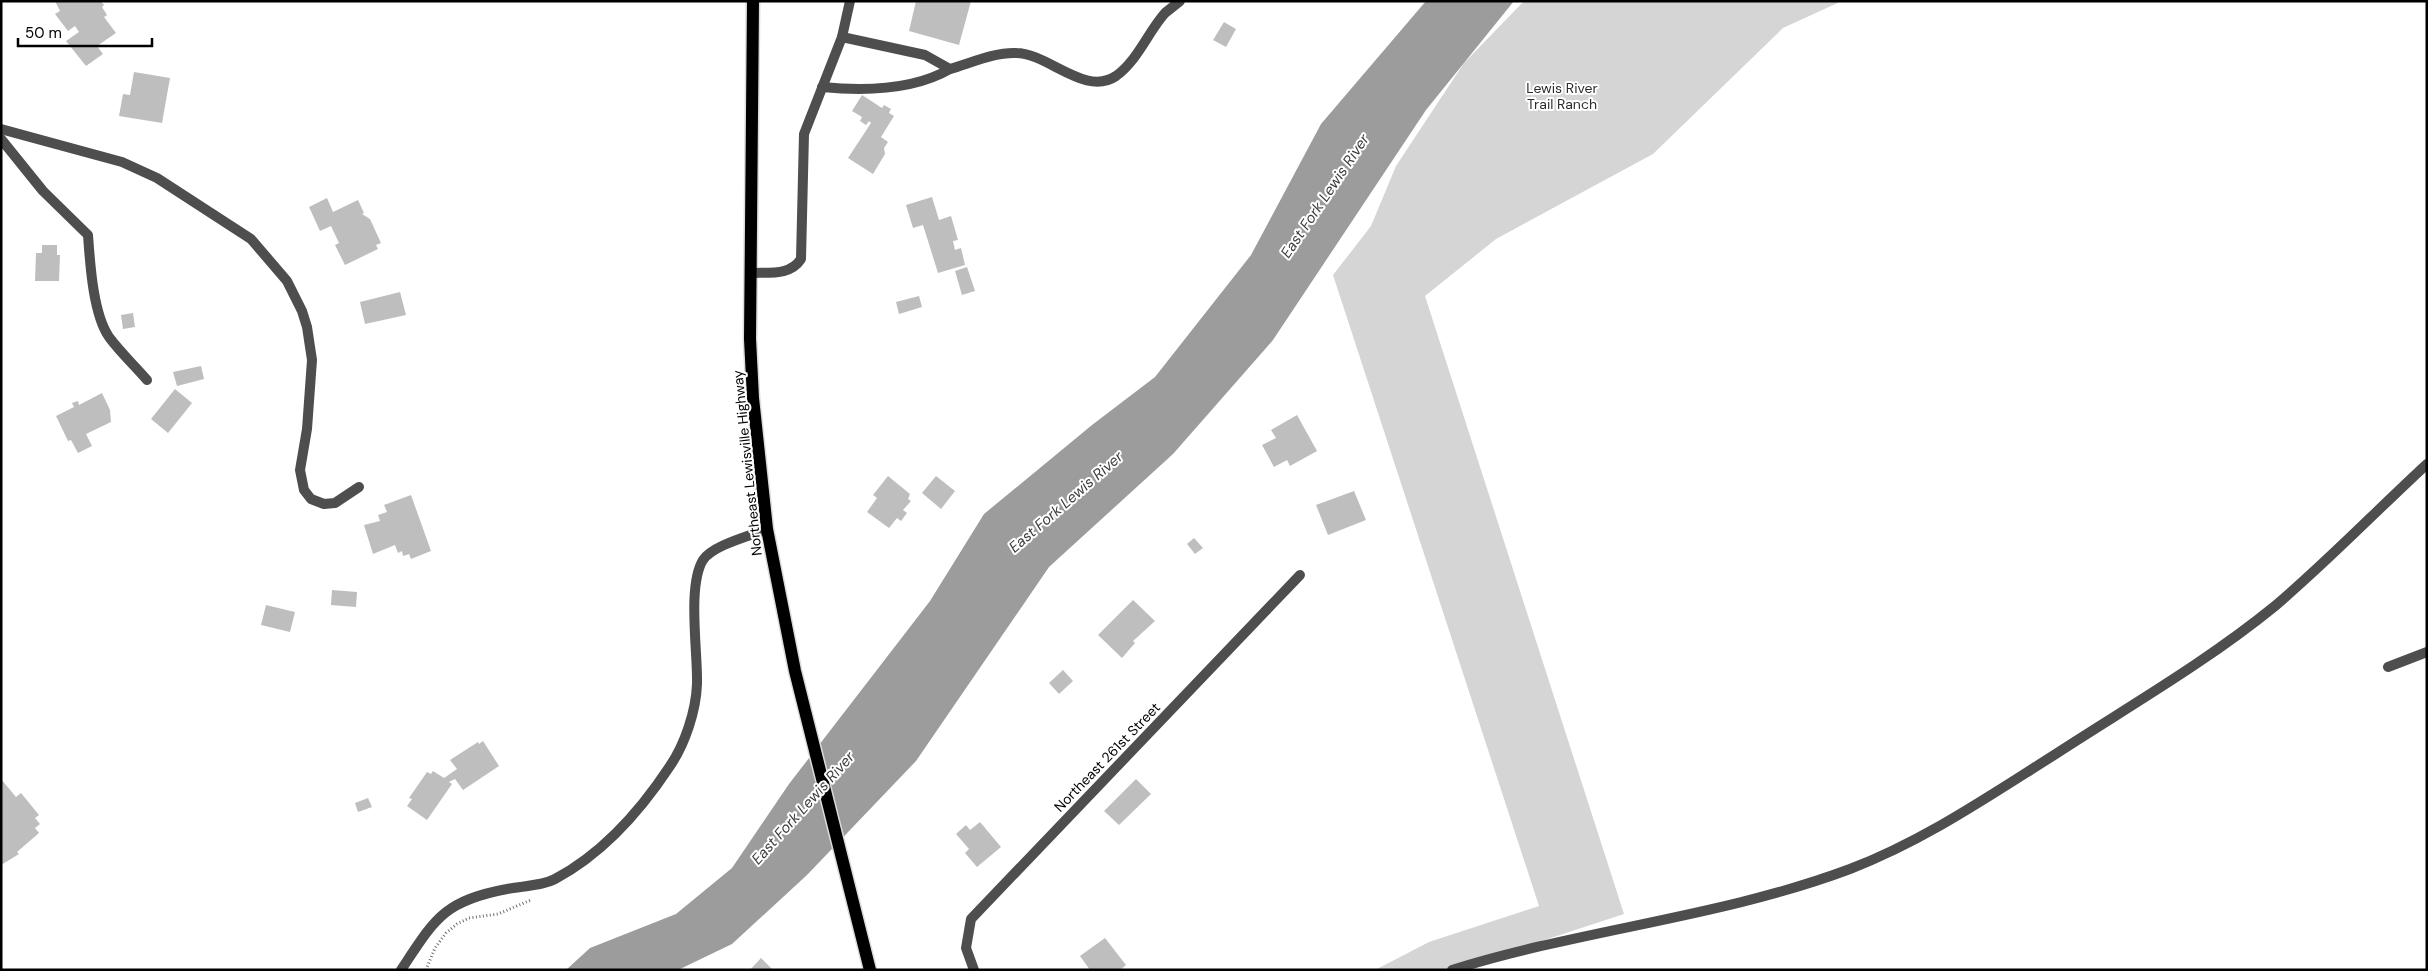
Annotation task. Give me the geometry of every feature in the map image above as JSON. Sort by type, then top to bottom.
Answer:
[{"type":"main road","name":"Northeast Lewisville Highway","points":[[753,1],[751,273],[753,398],[767,529],[795,671],[848,876],[870,970]]},
{"type":"street","points":[[751,273],[784,272],[796,268],[801,259],[804,134],[842,37],[850,1]]},
{"type":"street","points":[[822,87],[852,90],[891,86],[934,78],[950,69],[990,57],[1016,53],[1037,56],[1071,76],[1097,82],[1115,76],[1135,56],[1166,13],[1180,1]]},
{"type":"street","points":[[842,37],[925,55],[950,69]]},
{"type":"street","points":[[1,129],[122,162],[158,178],[251,239],[287,281],[307,327],[310,344],[311,377],[300,470],[304,490],[311,499],[324,504],[335,504],[359,487]]},
{"type":"street","points":[[1,139],[43,190],[88,235],[90,270],[99,310],[108,336],[147,380]]},
{"type":"street","points":[[1452,970],[1508,952],[1779,891],[1849,869],[1920,838],[2182,672],[2273,607],[2353,536],[2427,464]]},
{"type":"street","points":[[401,970],[431,924],[455,904],[477,895],[553,880],[597,850],[642,805],[671,765],[692,718],[697,686],[695,596],[703,560],[713,550],[767,529]]},
{"type":"street","name":"Northeast 261st Street","points":[[974,970],[966,948],[971,919],[1300,575]]},
{"type":"street","points":[[2388,667],[2427,652]]},
{"type":"green space","name":"Lewis River Trail Ranch","points":[[1524,1],[1842,1],[1783,28],[1653,154],[1496,239],[1425,296],[1624,914],[1453,970],[1375,970],[1429,942],[1539,906],[1333,275],[1371,226],[1396,166],[1464,63]]},
{"type":"water","name":"East Fork Lewis River","points":[[1426,1],[1514,1],[1426,110],[1273,340],[1173,454],[1049,567],[916,761],[807,875],[732,944],[678,970],[566,970],[590,948],[676,914],[732,868],[789,784],[930,601],[984,514],[1092,425],[1155,377],[1251,255],[1321,124]]},
{"type":"building","points":[[55,1],[101,1],[104,5],[102,7],[107,15],[104,17],[116,33],[97,46],[103,54],[86,66],[66,41],[79,32],[75,26],[68,31],[55,14],[60,11]]},
{"type":"building","points":[[916,1],[971,1],[959,45],[909,31]]},
{"type":"building","points":[[1224,22],[1236,29],[1226,47],[1213,40]]},
{"type":"building","points":[[134,72],[170,78],[162,123],[119,116],[123,94],[130,95]]},
{"type":"building","points":[[862,95],[882,108],[884,105],[891,109],[889,113],[894,116],[881,137],[888,142],[884,148],[885,154],[873,174],[848,158],[871,123],[869,121],[866,125],[860,121],[862,117],[852,111]]},
{"type":"building","points":[[932,197],[939,220],[951,216],[958,240],[953,241],[955,250],[961,248],[965,265],[938,273],[923,225],[913,228],[906,205]]},
{"type":"building","points":[[327,198],[333,212],[358,200],[364,213],[362,214],[370,219],[381,243],[376,245],[378,249],[345,265],[335,245],[339,243],[331,226],[320,231],[309,207]]},
{"type":"building","points":[[42,245],[57,245],[57,255],[60,255],[59,281],[35,281],[36,253],[42,253]]},
{"type":"building","points":[[967,267],[975,291],[962,295],[955,271]]},
{"type":"building","points":[[400,292],[406,315],[365,324],[360,302]]},
{"type":"building","points":[[919,296],[922,307],[899,314],[896,302]]},
{"type":"building","points":[[133,313],[135,327],[123,329],[121,315]]},
{"type":"building","points":[[201,366],[204,379],[177,386],[173,372]]},
{"type":"building","points":[[175,389],[192,403],[168,433],[151,419]]},
{"type":"building","points":[[102,393],[110,410],[111,422],[86,434],[92,446],[78,453],[71,440],[68,441],[56,416],[74,407],[72,403],[78,401],[79,405]]},
{"type":"building","points":[[1297,415],[1317,451],[1290,466],[1287,460],[1274,467],[1262,445],[1276,438],[1271,430]]},
{"type":"building","points":[[888,476],[910,494],[908,499],[911,501],[903,510],[907,513],[901,521],[897,518],[889,528],[867,512],[877,498],[873,495]]},
{"type":"building","points":[[936,476],[955,491],[941,509],[922,493]]},
{"type":"building","points":[[1354,491],[1366,520],[1328,535],[1316,505]]},
{"type":"building","points":[[411,495],[431,551],[411,559],[409,554],[403,556],[402,551],[398,553],[395,545],[373,554],[364,525],[380,521],[378,515],[387,512],[384,505]]},
{"type":"building","points":[[1194,538],[1203,548],[1195,554],[1187,544]]},
{"type":"building","points":[[332,590],[357,592],[356,607],[331,605]]},
{"type":"building","points":[[1133,600],[1155,621],[1133,641],[1135,643],[1122,658],[1098,635]]},
{"type":"building","points":[[266,605],[295,612],[290,632],[261,625]]},
{"type":"building","points":[[1063,670],[1073,681],[1059,694],[1049,683]]},
{"type":"building","points":[[483,741],[499,766],[463,790],[455,779],[449,782],[452,784],[427,820],[407,806],[412,799],[409,798],[427,772],[431,774],[433,771],[444,778],[457,769],[450,760],[478,742],[479,744]]},
{"type":"building","points":[[1,779],[16,797],[21,793],[39,815],[35,818],[40,824],[35,828],[39,833],[17,852],[19,854],[1,865]]},
{"type":"building","points":[[1136,779],[1151,794],[1119,825],[1104,811]]},
{"type":"building","points":[[368,798],[372,807],[358,812],[355,803]]},
{"type":"building","points":[[980,822],[1001,847],[977,867],[965,853],[969,849],[956,834],[966,825],[970,830]]},
{"type":"building","points":[[1105,938],[1126,965],[1120,970],[1090,970],[1080,956]]},
{"type":"building","points":[[761,958],[773,970],[750,970]]}]
